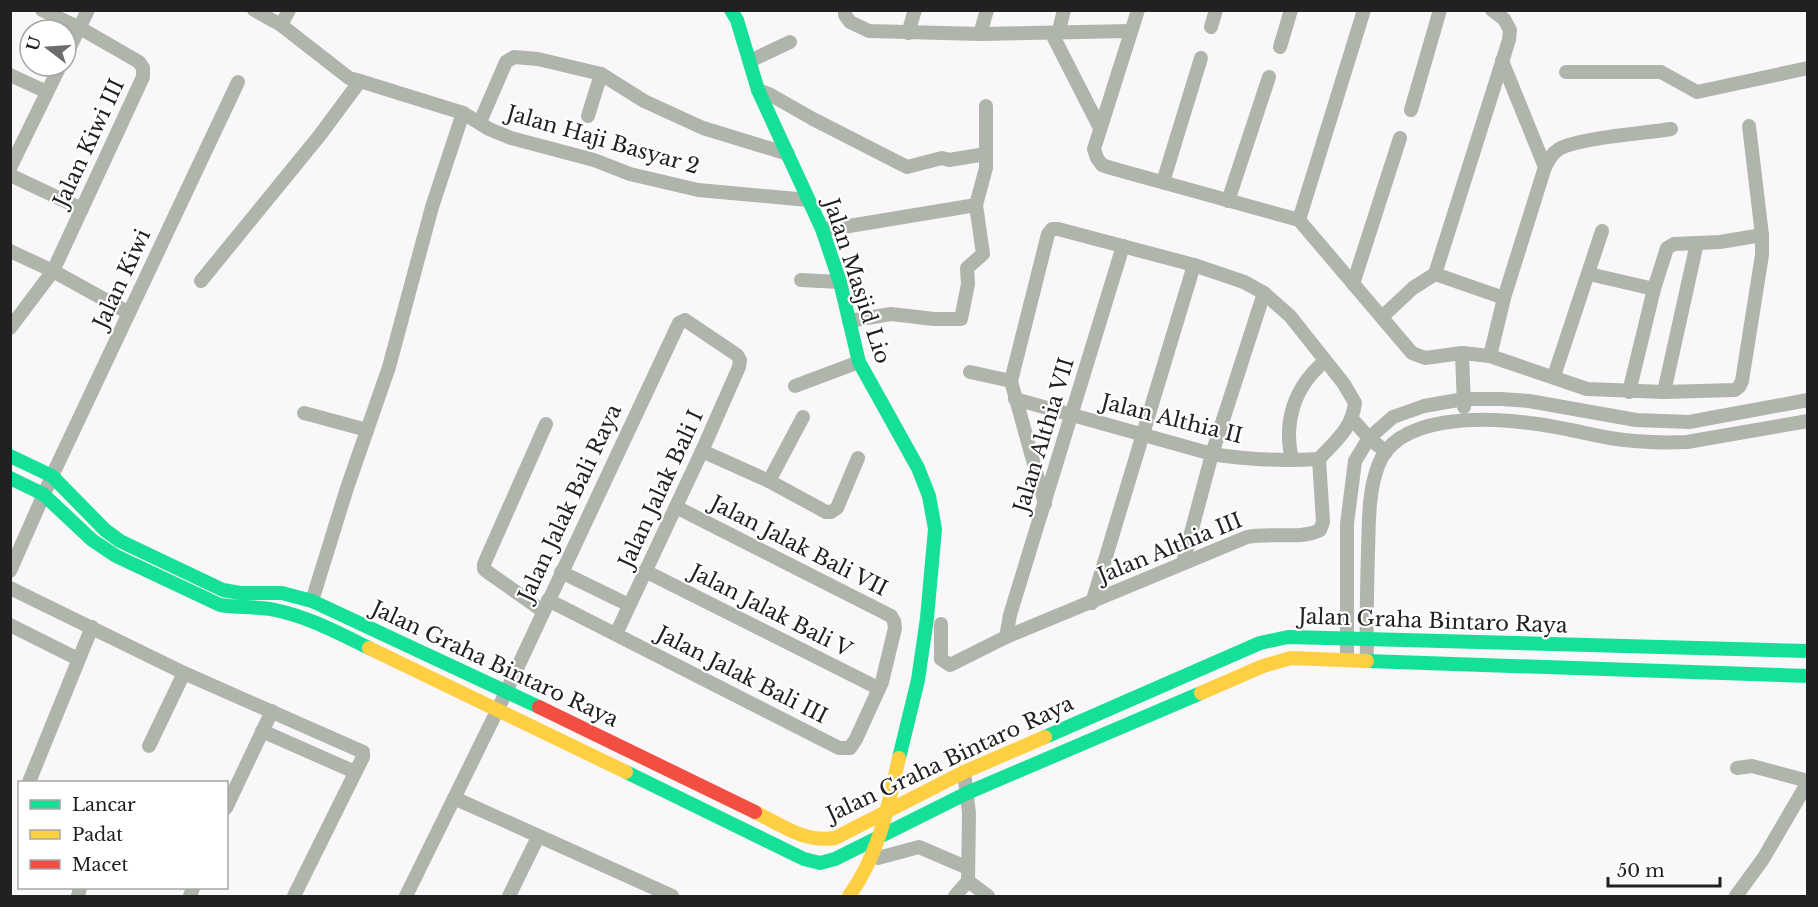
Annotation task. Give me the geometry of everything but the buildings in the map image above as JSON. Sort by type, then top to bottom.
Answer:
[{"type":"main road","name":"Jalan Masjid Lio","points":[[731,10],[737,20],[758,90],[822,229],[840,282],[858,362],[918,468],[929,496],[935,529],[927,618],[918,680],[881,835],[859,882],[849,897]]},
{"type":"main road","name":"Jalan Graha Bintaro Raya","points":[[10,456],[52,476],[105,530],[120,541],[161,561],[223,590],[240,593],[282,593],[312,601],[506,691],[808,838],[822,840],[836,838],[964,772],[1260,643],[1287,638],[1346,638],[1808,651]]},
{"type":"main road","name":"Jalan Graha Bintaro Raya","points":[[10,478],[43,494],[92,540],[126,561],[220,605],[272,609],[305,617],[804,859],[820,864],[835,859],[967,793],[1263,666],[1291,658],[1808,676]]},
{"type":"main road","points":[[653,785],[662,767]]},
{"type":"street","points":[[42,10],[80,28]]},
{"type":"street","points":[[78,32],[88,10]]},
{"type":"street","name":"Jalan Haji Basyar 2","points":[[254,10],[281,26],[349,78],[463,113],[489,129],[511,138],[594,160],[630,174],[674,184],[720,192],[808,200]]},
{"type":"street","points":[[281,26],[289,10]]},
{"type":"street","points":[[908,33],[915,10]]},
{"type":"street","points":[[980,34],[987,10]]},
{"type":"street","points":[[1064,10],[1055,34],[1100,128]]},
{"type":"street","points":[[1138,10],[1094,149],[1102,165],[1299,220],[1412,353],[1419,357],[1462,353],[1490,356],[1587,389],[1664,392],[1735,390],[1740,387],[1762,255],[1762,235],[1749,126]]},
{"type":"street","points":[[1211,27],[1216,10]]},
{"type":"street","points":[[1280,47],[1291,10]]},
{"type":"street","points":[[1299,220],[1364,10]]},
{"type":"street","points":[[1411,110],[1440,10]]},
{"type":"street","points":[[1382,317],[1413,288],[1435,274],[1510,30],[1504,19],[1492,10]]},
{"type":"street","points":[[845,13],[850,22],[869,31],[980,34],[1131,32]]},
{"type":"street","name":"Jalan Kiwi III","points":[[10,328],[53,271],[143,76],[140,62],[80,28]]},
{"type":"street","points":[[750,61],[790,42]]},
{"type":"street","points":[[480,122],[506,62],[514,57],[538,59],[602,74],[644,101],[703,128],[788,154]]},
{"type":"street","points":[[1163,182],[1201,58]]},
{"type":"street","points":[[1502,61],[1545,167]]},
{"type":"street","points":[[1566,72],[1661,72],[1697,92],[1808,68]]},
{"type":"street","points":[[588,116],[602,74]]},
{"type":"street","points":[[10,75],[47,92]]},
{"type":"street","points":[[1228,201],[1269,77]]},
{"type":"street","points":[[11,167],[54,78]]},
{"type":"street","points":[[201,281],[320,135],[360,81]]},
{"type":"street","name":"Jalan Kiwi","points":[[10,572],[43,494],[238,82]]},
{"type":"street","points":[[758,90],[769,93],[813,119],[907,167],[942,158],[949,160],[986,154]]},
{"type":"street","points":[[849,321],[891,314],[934,319],[961,319],[963,317],[968,284],[967,268],[983,254],[976,205],[986,168],[986,106]]},
{"type":"street","points":[[312,601],[389,367],[432,207],[463,113]]},
{"type":"street","points":[[1490,356],[1504,298],[1545,167],[1552,154],[1561,148],[1580,142],[1671,129]]},
{"type":"street","points":[[1353,284],[1400,138]]},
{"type":"street","points":[[10,175],[82,209]]},
{"type":"street","points":[[822,229],[976,205]]},
{"type":"street","points":[[1045,504],[1011,381],[1048,234],[1052,229],[1194,265],[1244,282],[1264,292],[1290,316],[1352,395],[1355,403],[1350,423],[1319,459]]},
{"type":"street","points":[[1554,376],[1602,231]]},
{"type":"street","points":[[1629,392],[1654,289],[1667,248],[1671,245],[1762,235]]},
{"type":"street","points":[[1664,392],[1697,243]]},
{"type":"street","name":"Jalan Althia VII","points":[[1006,637],[1010,615],[1123,246]]},
{"type":"street","points":[[10,251],[53,271],[129,313]]},
{"type":"street","points":[[1092,603],[1194,265]]},
{"type":"street","points":[[1435,274],[1504,298]]},
{"type":"street","points":[[1589,274],[1654,289]]},
{"type":"street","points":[[801,280],[840,282]]},
{"type":"street","points":[[1183,563],[1212,454],[1264,292]]},
{"type":"street","name":"Jalan Jalak Bali Raya","points":[[406,897],[498,709],[679,323],[685,320],[737,355],[740,360]]},
{"type":"street","points":[[1462,353],[1465,421]]},
{"type":"street","name":"Jalan Jalak Bali I","points":[[616,634],[702,451],[739,368],[740,360]]},
{"type":"street","points":[[1292,460],[1288,435],[1292,410],[1307,379],[1325,361]]},
{"type":"street","points":[[795,386],[858,362]]},
{"type":"street","points":[[970,372],[1011,381]]},
{"type":"street","name":"Jalan Althia II","points":[[1015,399],[1212,454],[1236,458],[1319,459]]},
{"type":"street","points":[[1347,659],[1347,524],[1355,461],[1366,441],[1393,417],[1424,406],[1464,399],[1501,399],[1529,401],[1607,416],[1667,423],[1689,422],[1808,400]]},
{"type":"street","points":[[304,413],[367,430]]},
{"type":"street","points":[[769,481],[802,417]]},
{"type":"street","points":[[1367,661],[1369,514],[1373,485],[1383,456],[1407,434],[1434,423],[1528,422],[1611,438],[1669,443],[1687,442],[1808,421]]},
{"type":"street","points":[[1350,423],[1383,456]]},
{"type":"street","name":"Jalan Jalak Bali III","points":[[546,424],[484,564],[484,569],[489,573],[545,605],[616,634],[839,748],[850,748],[856,739],[878,688]]},
{"type":"street","points":[[702,451],[769,481],[826,512],[837,508],[858,458]]},
{"type":"street","name":"Jalan Althia III","points":[[941,624],[941,658],[950,665],[1006,637],[1247,537],[1260,534],[1312,534],[1320,530],[1323,522],[1319,459]]},
{"type":"street","name":"Jalan Jalak Bali VII","points":[[676,507],[891,616],[895,628],[882,682],[878,688]]},
{"type":"street","points":[[1190,537],[1213,551]]},
{"type":"street","name":"Jalan Jalak Bali V","points":[[645,571],[878,688]]},
{"type":"street","points":[[561,572],[629,605]]},
{"type":"street","points":[[10,588],[184,673],[361,751],[363,757],[294,897]]},
{"type":"street","points":[[10,626],[78,659]]},
{"type":"street","points":[[29,781],[92,627]]},
{"type":"street","points":[[149,746],[184,673]]},
{"type":"street","points":[[228,804],[272,711]]},
{"type":"street","points":[[262,731],[355,772]]},
{"type":"street","points":[[1736,897],[1763,859],[1808,781],[1752,766],[1737,768]]},
{"type":"street","points":[[955,897],[968,874],[967,793],[964,772]]},
{"type":"street","points":[[454,798],[672,897]]},
{"type":"street","points":[[509,897],[538,837]]},
{"type":"street","points":[[878,858],[919,847],[968,874],[988,897]]},
{"type":"traffic: fast","points":[[731,10],[737,20],[758,90],[822,229],[840,282],[859,362],[918,468],[929,496],[935,529],[927,618],[918,680],[899,758]]},
{"type":"traffic: fast","points":[[10,456],[52,476],[105,530],[120,541],[223,590],[240,593],[282,593],[312,601],[539,707]]},
{"type":"traffic: fast","points":[[10,478],[43,494],[92,540],[116,556],[220,605],[288,613],[323,626],[369,648]]},
{"type":"traffic: fast","points":[[1045,737],[1260,643],[1288,637],[1366,639]]},
{"type":"traffic: fast","points":[[1366,639],[1808,651]]},
{"type":"traffic: fast","points":[[1367,661],[1808,676]]},
{"type":"traffic: fast","points":[[626,772],[804,859],[820,863],[835,859],[967,793],[1201,693]]},
{"type":"traffic: slow","points":[[369,648],[626,772]]},
{"type":"traffic: slow","points":[[1201,693],[1263,666],[1291,658],[1367,661]]},
{"type":"traffic: slow","points":[[755,812],[803,835],[813,838],[835,838],[964,772],[1045,737]]},
{"type":"traffic: slow","points":[[849,896],[875,847],[899,758]]},
{"type":"traffic: jam","points":[[539,707],[755,812]]}]
